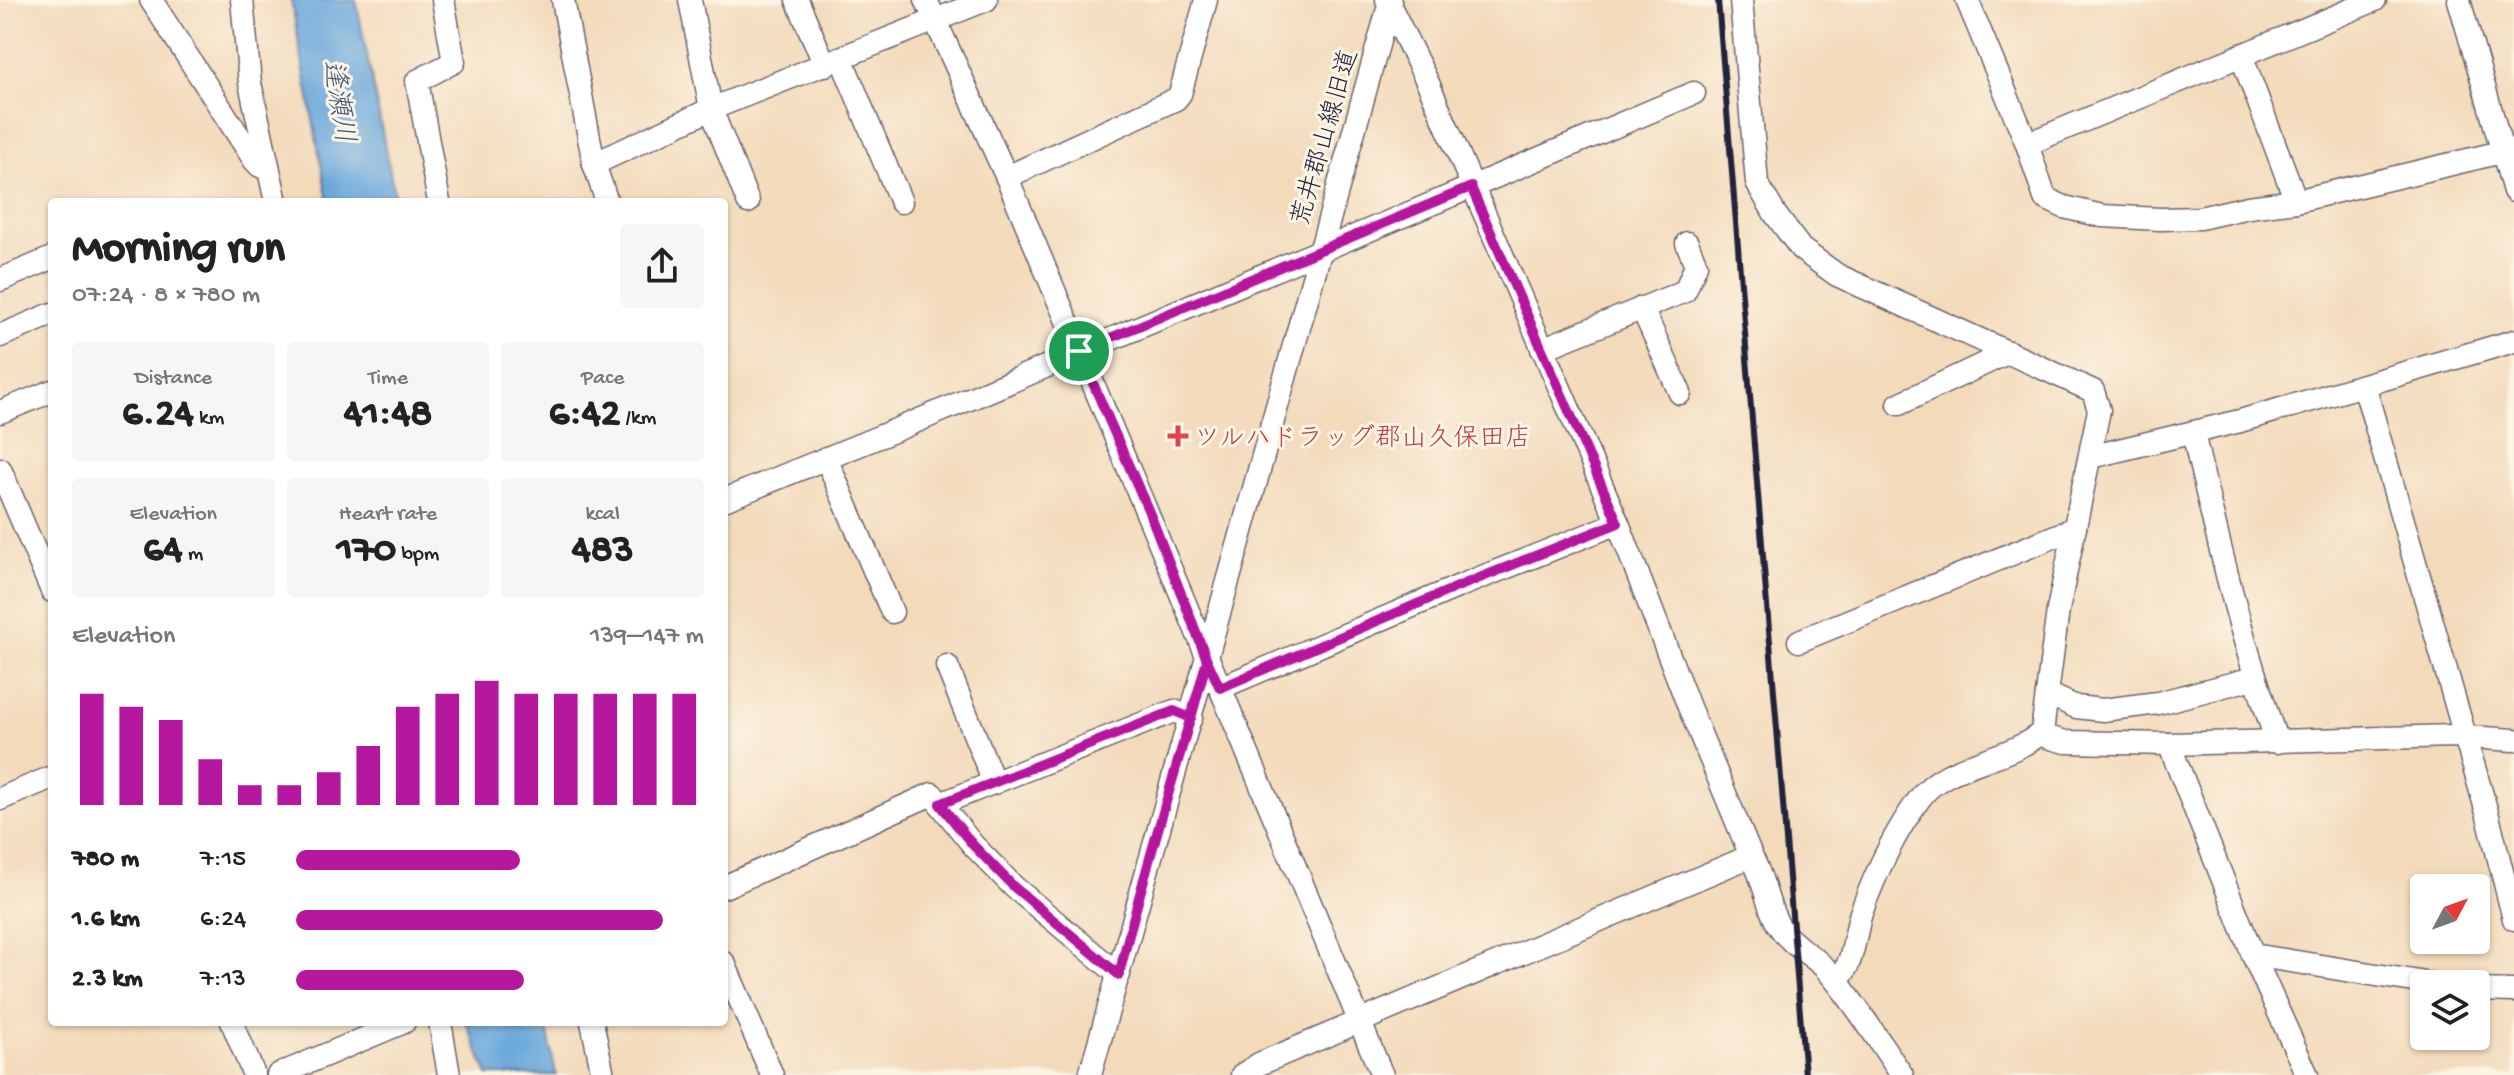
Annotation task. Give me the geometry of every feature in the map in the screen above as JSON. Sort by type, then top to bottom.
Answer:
[{"type":"street","points":[[151,0],[255,161],[268,168]]},
{"type":"street","points":[[242,0],[250,83],[275,198]]},
{"type":"street","points":[[438,198],[417,81],[454,62],[443,0]]},
{"type":"street","points":[[563,0],[594,164],[606,198]]},
{"type":"street","points":[[690,0],[711,109],[748,202]]},
{"type":"street","points":[[797,0],[833,61],[901,202]]},
{"type":"street","points":[[926,0],[1007,177],[1382,1075]]},
{"type":"street","points":[[594,164],[711,109],[986,0]]},
{"type":"street","points":[[1007,177],[1176,99],[1206,0]]},
{"type":"street","points":[[1741,0],[1757,183],[1801,249],[1837,275],[2093,391],[2099,410],[2058,610],[2042,732],[2019,747],[1936,781],[1925,792],[1894,838],[1861,913],[1847,968],[1837,981]]},
{"type":"street","points":[[1967,0],[2027,144],[2045,198],[2064,207],[2102,216],[2200,218],[2248,207],[2296,201],[2509,151]]},
{"type":"street","points":[[2027,144],[2375,0]]},
{"type":"street","points":[[2459,0],[2509,151],[2514,191]]},
{"type":"street","points":[[1389,2],[1428,83],[1618,523],[1689,707],[1751,856],[1761,871],[1775,920],[1783,933],[1818,960],[1837,981],[1902,1075]]},
{"type":"street","name":"荒井郡山線旧道","points":[[1090,1075],[1389,2]]},
{"type":"street","points":[[2241,55],[2296,201]]},
{"type":"street","points":[[728,498],[1694,93]]},
{"type":"street","points":[[1542,349],[1685,291],[1696,265],[1687,243]]},
{"type":"street","points":[[0,280],[48,260]]},
{"type":"street","points":[[1642,308],[1680,393]]},
{"type":"street","points":[[0,336],[48,316]]},
{"type":"street","points":[[2090,457],[2193,433],[2514,341]]},
{"type":"street","points":[[1899,404],[2009,352]]},
{"type":"street","points":[[2364,385],[2514,919]]},
{"type":"street","points":[[0,412],[48,393]]},
{"type":"street","points":[[2193,433],[2229,587],[2254,678],[2277,742]]},
{"type":"street","points":[[826,458],[892,612]]},
{"type":"street","points":[[0,469],[48,582]]},
{"type":"street","points":[[1220,688],[1462,585],[1618,523]]},
{"type":"street","points":[[1799,641],[2075,528]]},
{"type":"street","points":[[947,666],[994,783]]},
{"type":"street","points":[[2048,694],[2076,707],[2103,710],[2158,703],[2254,678]]},
{"type":"street","points":[[940,804],[1174,711],[1191,718]]},
{"type":"street","points":[[2042,732],[2047,737],[2066,742],[2169,744],[2465,736],[2514,740]]},
{"type":"street","points":[[2169,744],[2253,955],[2307,1075]]},
{"type":"street","points":[[0,799],[48,779]]},
{"type":"street","points":[[728,885],[932,794],[973,845],[1014,887],[1119,975]]},
{"type":"street","points":[[1242,1075],[1259,1064],[1751,856]]},
{"type":"street","points":[[2253,955],[2410,980]]},
{"type":"street","points":[[728,972],[772,1075]]},
{"type":"street","points":[[2490,990],[2514,991]]},
{"type":"street","points":[[234,1026],[254,1075]]},
{"type":"street","points":[[278,1075],[394,1026]]},
{"type":"street","points":[[441,1026],[449,1075]]},
{"type":"street","points":[[593,1026],[603,1075]]},
{"type":"water","name":"逢瀬川","points":[[291,0],[356,0],[395,198],[327,198]]},
{"type":"water","points":[[468,1026],[547,1026],[556,1075],[488,1075]]},
{"type":"railway","points":[[1718,0],[1805,1075]]},
{"type":"place","name":"ツルハドラッグ郡山久保田店","points":[[1178,436]]},
{"type":"route","points":[[1079,351],[1152,519],[1207,660],[1191,718],[1174,711],[940,804],[973,845],[1014,887],[1119,975],[1128,938],[1149,867],[1191,718],[1207,660],[1220,688],[1462,585],[1618,523],[1471,187],[1079,351]]}]
